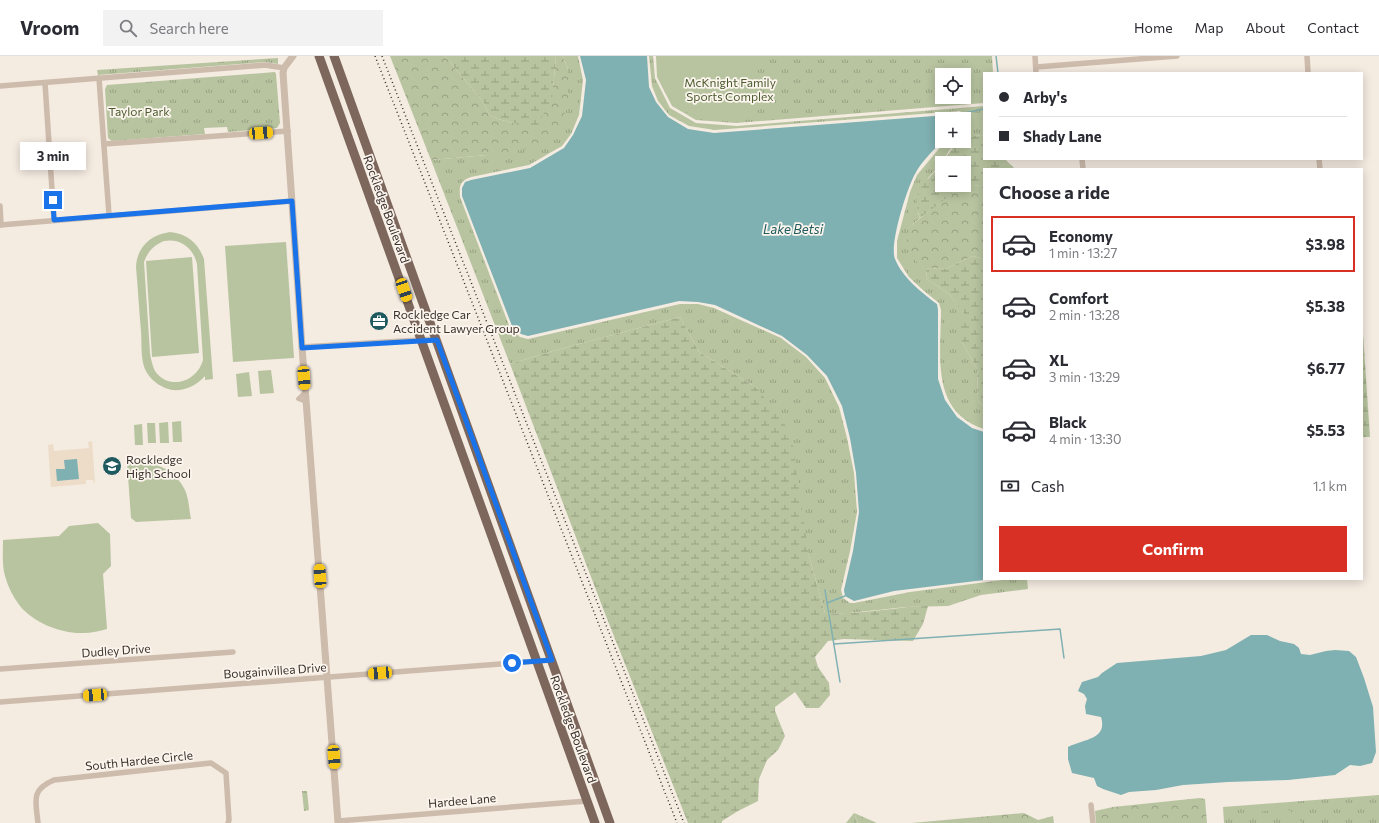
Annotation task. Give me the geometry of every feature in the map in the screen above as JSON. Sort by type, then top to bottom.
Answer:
[{"type":"main road","name":"Rockledge Boulevard","points":[[319,56],[595,823]]},
{"type":"main road","name":"Rockledge Boulevard","points":[[334,56],[391,211],[609,821]]},
{"type":"main road","points":[[369,194],[380,206],[391,211]]},
{"type":"main road","points":[[379,220],[388,226],[402,242]]},
{"type":"main road","points":[[464,458],[476,469],[485,474]]},
{"type":"main road","points":[[478,498],[489,504],[500,516]]},
{"type":"main road","points":[[587,801],[596,806],[609,821]]},
{"type":"street","points":[[293,56],[284,71],[302,348],[338,822]]},
{"type":"street","points":[[1035,56],[1036,70],[1177,56]]},
{"type":"street","points":[[1307,56],[1308,72]]},
{"type":"street","points":[[0,86],[262,66],[284,71]]},
{"type":"street","points":[[99,78],[109,215]]},
{"type":"street","points":[[45,83],[54,220]]},
{"type":"street","points":[[104,144],[288,131]]},
{"type":"street","points":[[0,206],[1,225],[292,201]]},
{"type":"street","points":[[302,348],[437,340]]},
{"type":"street","name":"Dudley Drive","points":[[0,669],[233,652]]},
{"type":"street","name":"Bougainvillea Drive","points":[[0,702],[552,660]]},
{"type":"street","name":"South Hardee Circle","points":[[38,823],[35,796],[43,785],[54,780],[211,763],[226,773],[228,823]]},
{"type":"street","name":"Hardee Lane","points":[[338,822],[587,801]]},
{"type":"street","points":[[1091,805],[1093,823]]},
{"type":"green space","points":[[390,56],[445,56],[484,103],[489,115],[498,119],[532,128],[552,98],[555,56],[563,56],[568,70],[568,106],[557,130],[546,143],[533,148],[487,155],[431,160]]},
{"type":"green space","points":[[445,56],[555,56],[552,98],[538,124],[532,128],[498,119],[489,115],[484,103]]},
{"type":"green space","points":[[563,56],[578,56],[583,80],[579,115],[571,134],[562,146],[529,165],[471,177],[464,180],[460,186],[460,197],[510,328],[520,337],[528,339],[680,304],[698,304],[714,308],[781,338],[806,357],[825,378],[839,407],[847,438],[854,473],[857,512],[841,590],[843,598],[850,603],[854,603],[910,592],[1002,580],[1027,580],[1028,589],[981,595],[948,606],[906,607],[849,613],[825,613],[757,388],[699,352],[680,317],[510,364],[431,160],[487,155],[568,70]]},
{"type":"green space","points":[[649,56],[653,56],[655,78],[670,108],[696,123],[737,126],[983,106],[983,136],[971,136],[971,112],[960,111],[715,130],[689,126],[669,115],[658,101],[652,86]]},
{"type":"green space","name":"McKnight Family Sports Complex","points":[[656,56],[992,56],[993,72],[983,72],[983,103],[736,123],[696,120],[672,106],[657,77]]},
{"type":"green space","points":[[658,56],[753,56],[755,119],[736,121],[709,120],[692,115],[683,110],[671,100],[663,88]]},
{"type":"green space","points":[[278,58],[278,64],[265,62],[98,75],[97,70]]},
{"type":"green space","name":"Taylor Park","points":[[275,72],[280,123],[277,128],[228,132],[227,127],[204,128],[205,134],[112,141],[108,138],[105,89],[107,85]]},
{"type":"green space","points":[[982,135],[983,160],[1006,160],[1014,168],[983,168],[983,187],[971,185],[971,156],[947,156],[953,148],[971,148],[971,136]]},
{"type":"green space","points":[[940,148],[952,148],[946,156],[935,156],[935,170],[928,178],[918,213],[920,218],[912,225],[924,268],[926,268],[927,279],[949,294],[964,312],[961,340],[977,369],[978,401],[983,406],[983,429],[967,421],[954,410],[947,396],[942,380],[940,363],[941,310],[939,303],[909,277],[897,258],[897,241],[910,192],[917,175]]},
{"type":"green space","points":[[935,171],[935,192],[954,192],[920,218],[917,208],[917,200],[918,193]]},
{"type":"green space","points":[[971,185],[983,187],[983,259],[973,256],[945,269],[924,268],[911,257],[906,236],[912,225],[954,192],[971,192]]},
{"type":"green space","points":[[170,232],[176,233],[192,240],[199,248],[204,259],[213,379],[205,380],[205,376],[198,383],[181,390],[168,389],[155,382],[147,373],[142,358],[136,267],[137,260],[146,243],[156,236]],"holes":[[[170,240],[185,245],[193,253],[197,264],[203,360],[200,368],[195,374],[182,381],[175,382],[168,381],[161,377],[155,371],[152,362],[150,353],[144,262],[149,252],[157,244]]]},
{"type":"green space","points":[[286,242],[294,358],[233,362],[225,246]]},
{"type":"green space","points":[[973,256],[983,259],[983,406],[978,401],[977,369],[961,340],[960,327],[964,313],[949,294],[927,279],[926,268],[945,269]]},
{"type":"green space","points":[[192,257],[199,353],[152,357],[146,261]]},
{"type":"green space","points":[[680,317],[699,352],[757,388],[791,433],[809,556],[825,613],[851,613],[928,606],[923,624],[913,641],[844,639],[828,641],[815,657],[818,667],[829,683],[830,695],[819,708],[806,708],[795,692],[775,707],[775,711],[785,736],[778,750],[767,760],[759,779],[758,801],[738,811],[722,821],[722,823],[688,823],[604,611],[510,364]]},
{"type":"green space","points":[[1363,334],[1370,437],[1363,437]]},
{"type":"green space","points":[[271,370],[274,393],[260,394],[258,371]]},
{"type":"green space","points":[[249,372],[252,396],[238,397],[236,374]]},
{"type":"green space","points":[[181,421],[182,442],[173,442],[172,422]]},
{"type":"green space","points":[[168,422],[169,443],[160,443],[159,423]]},
{"type":"green space","points":[[147,423],[155,423],[156,443],[148,443]]},
{"type":"green space","points":[[142,424],[143,445],[135,445],[134,425]]},
{"type":"green space","points":[[142,461],[155,464],[167,470],[182,484],[186,493],[191,519],[136,522],[131,518],[127,462]]},
{"type":"green space","points":[[98,523],[110,534],[111,566],[103,574],[107,629],[86,633],[66,632],[33,618],[20,606],[8,584],[3,567],[3,540],[59,536],[69,526]]},
{"type":"green space","points":[[302,791],[307,791],[309,810],[304,811]]},
{"type":"green space","points":[[1379,795],[1379,823],[1224,823],[1223,807]]},
{"type":"green space","points":[[1200,798],[1205,799],[1207,823],[1096,823],[1095,811],[1113,807]]},
{"type":"green space","points":[[1257,805],[1277,806],[1288,810],[1302,823],[1294,823],[1289,817],[1276,811],[1263,811],[1250,818],[1245,823],[1236,823],[1246,811]]},
{"type":"green space","points":[[854,813],[877,823],[858,823]]},
{"type":"green space","points":[[854,813],[858,823],[846,823]]},
{"type":"green space","points":[[1024,813],[1038,820],[1053,816],[1054,823],[911,823]]},
{"type":"shaded area","points":[[92,441],[95,483],[93,480],[86,480],[86,484],[51,487],[48,445],[53,444],[54,451],[89,448],[88,442]]},
{"type":"water","name":"Lake Betsi","points":[[580,56],[647,56],[649,87],[656,102],[668,117],[688,129],[714,133],[935,116],[935,148],[917,170],[908,191],[894,242],[894,252],[895,259],[902,272],[919,290],[937,304],[938,379],[945,400],[957,417],[972,428],[983,432],[984,580],[894,591],[854,601],[845,596],[844,590],[853,551],[859,512],[856,473],[850,438],[842,406],[827,376],[807,355],[782,336],[715,305],[679,301],[528,336],[521,334],[512,326],[462,196],[462,188],[465,182],[471,180],[530,168],[564,148],[573,135],[582,116],[586,80]]},
{"type":"water","points":[[77,459],[79,479],[57,481],[56,469],[65,469],[64,460]]},
{"type":"water","points":[[1251,635],[1267,635],[1280,641],[1294,644],[1299,648],[1301,654],[1310,655],[1335,650],[1349,651],[1356,657],[1373,707],[1376,752],[1372,763],[1360,766],[1350,765],[1335,775],[1288,780],[1183,785],[1156,790],[1129,792],[1121,795],[1097,786],[1094,778],[1072,773],[1068,759],[1068,747],[1093,738],[1101,730],[1102,725],[1101,717],[1086,714],[1085,706],[1087,699],[1084,694],[1078,691],[1082,682],[1098,677],[1117,663],[1201,656],[1226,650]]},
{"type":"waterway","points":[[996,56],[998,72]]},
{"type":"waterway","points":[[969,112],[983,109]]},
{"type":"waterway","points":[[825,590],[840,682]]},
{"type":"waterway","points":[[827,603],[845,596]]},
{"type":"waterway","points":[[834,644],[1060,629],[1064,658]]},
{"type":"railway","points":[[375,56],[677,823]]},
{"type":"railway","points":[[382,56],[684,823]]},
{"type":"place","name":"Rockledge Car Accident Lawyer Group","points":[[379,321]]},
{"type":"place","name":"Rockledge High School","points":[[112,466]]},
{"type":"route","points":[[53,200],[54,220],[292,201],[302,348],[437,340],[552,660],[512,663]]}]
